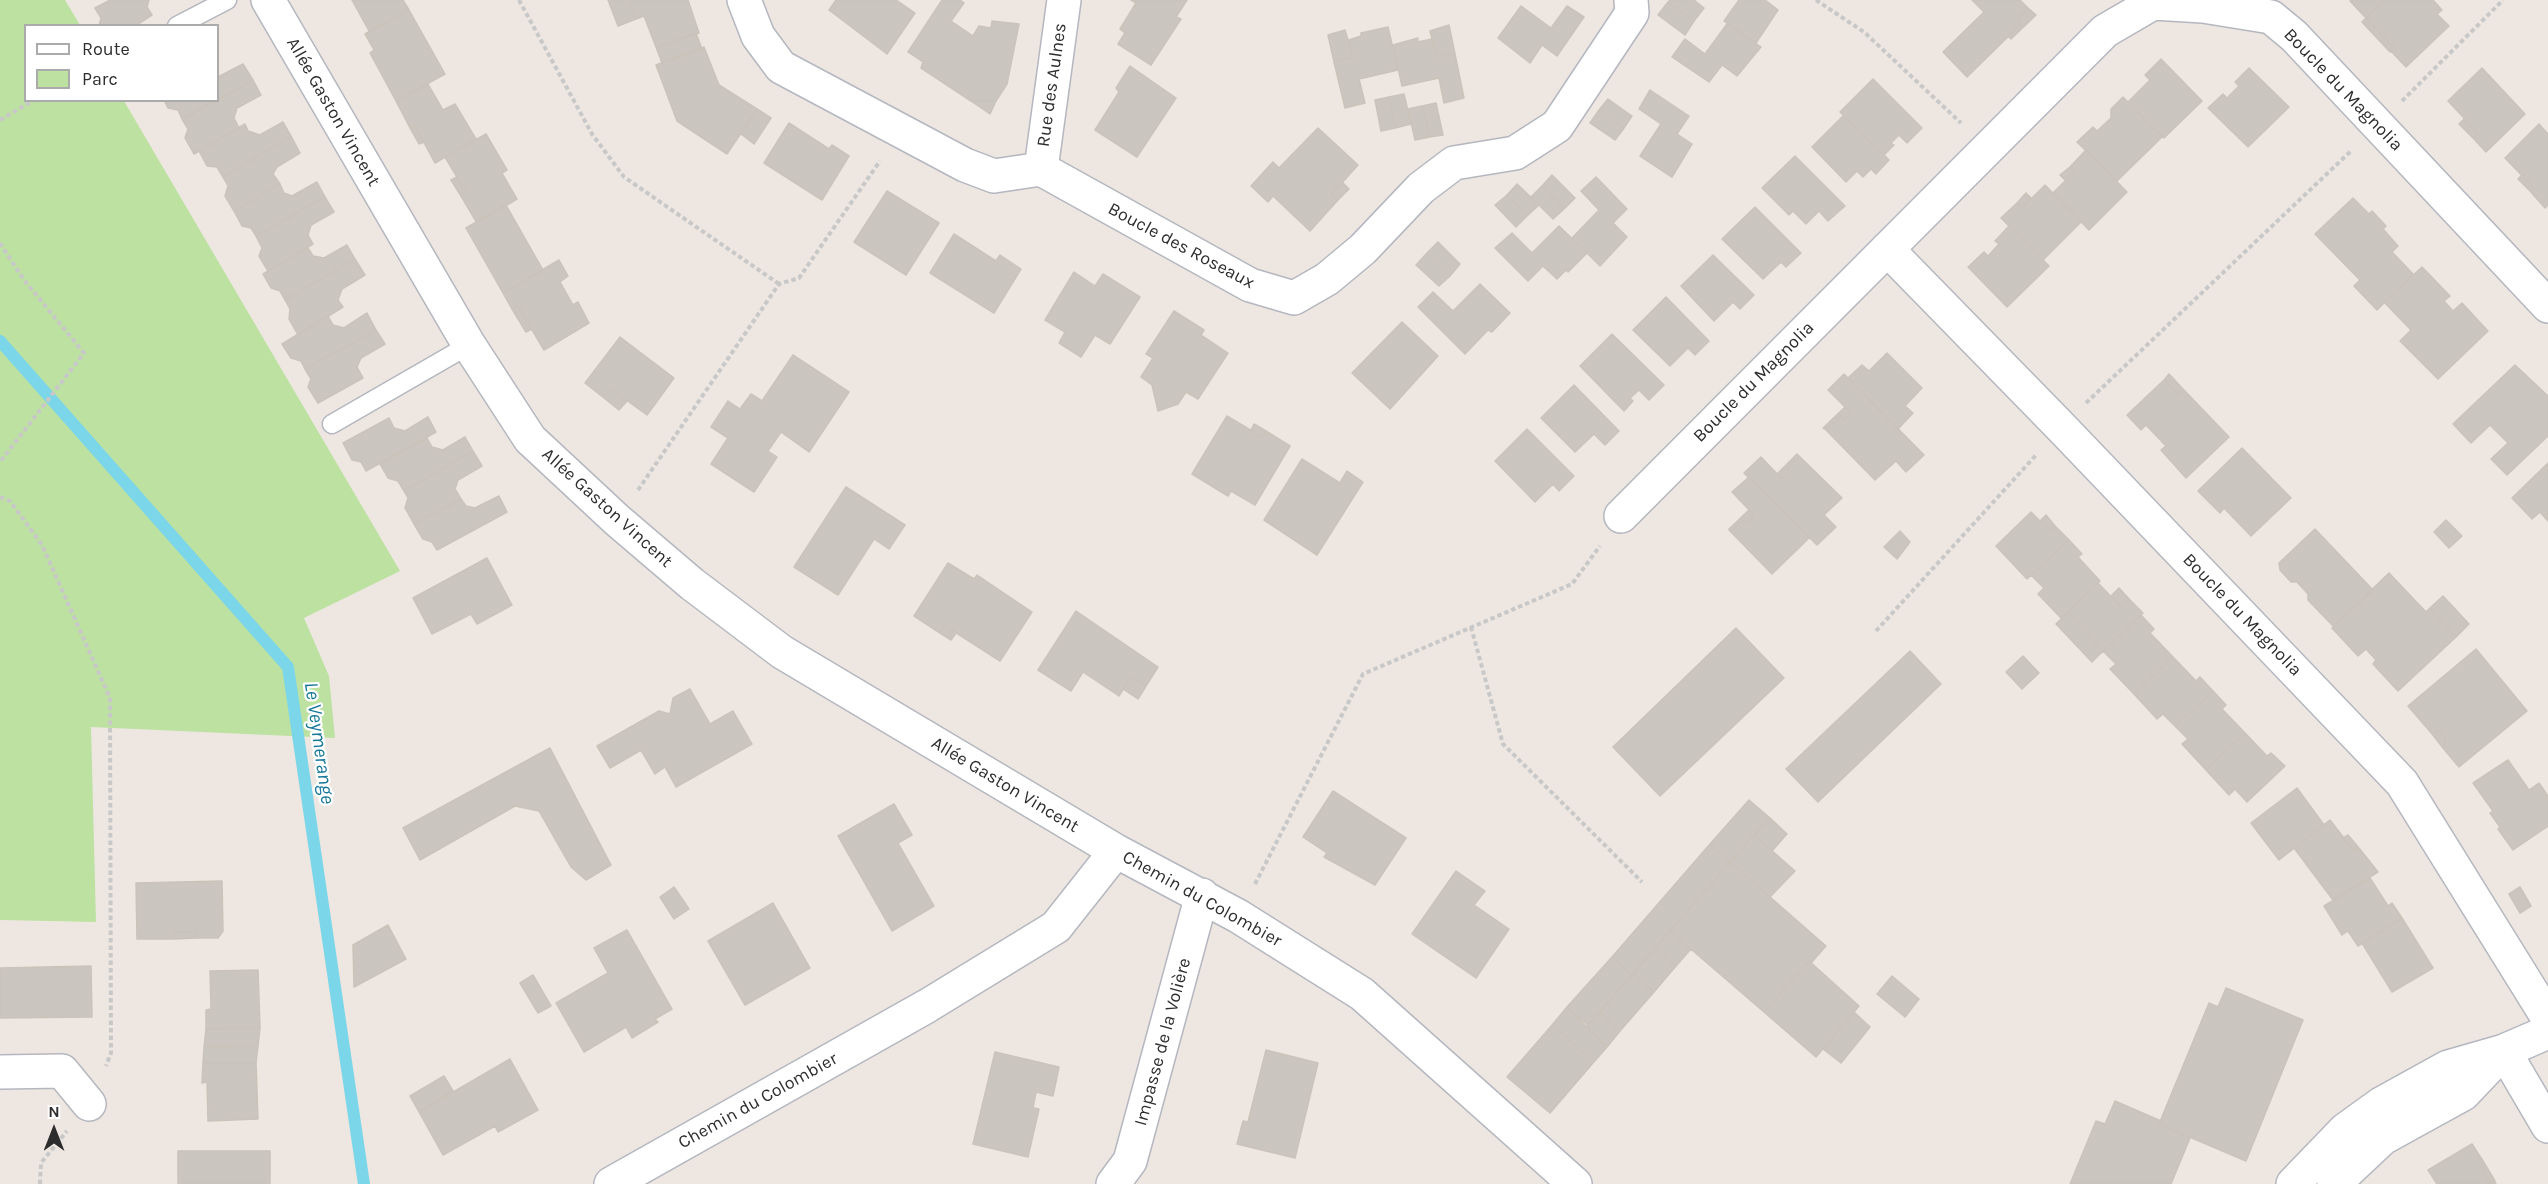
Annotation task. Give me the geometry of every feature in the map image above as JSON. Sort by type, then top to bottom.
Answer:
[{"type":"street","name":"Allée Gaston Vincent","points":[[268,0],[469,345],[530,439],[617,520],[692,584],[782,652],[1116,851]]},
{"type":"street","points":[[744,0],[758,36],[781,67],[965,165],[994,176],[1041,169]]},
{"type":"street","name":"Rue des Aulnes","points":[[1041,169],[1064,0]]},
{"type":"street","name":"Boucle des Roseaux","points":[[1041,169],[1250,285],[1294,298],[1327,279],[1363,249],[1421,188],[1454,163],[1515,153],[1557,126],[1632,14],[1631,0]]},
{"type":"street","name":"Boucle du Magnolia","points":[[1621,516],[2105,31],[2152,1],[2204,6],[2271,17],[2294,36],[2548,306]]},
{"type":"street","name":"Boucle du Magnolia","points":[[1887,249],[2402,783],[2548,1018]]},
{"type":"street","name":"Chemin du Colombier","points":[[611,1184],[927,1006],[1056,927],[1116,851],[1238,916],[1362,994],[1563,1181]]},
{"type":"street","name":"Impasse de la Volière","points":[[1113,1184],[1130,1161],[1202,896]]},
{"type":"street","points":[[2293,1184],[2346,1130],[2381,1104],[2448,1067],[2504,1051],[2548,1032]]},
{"type":"street","points":[[2504,1051],[2548,1126]]},
{"type":"street","points":[[2338,1182],[2383,1138],[2463,1094],[2504,1051]]},
{"type":"street","points":[[0,1072],[62,1071],[89,1104]]},
{"type":"lane","points":[[181,24],[227,0]]},
{"type":"lane","points":[[332,424],[469,345]]},
{"type":"path","points":[[519,0],[592,134],[624,177],[779,284]]},
{"type":"path","points":[[1816,0],[1864,32],[1988,148]]},
{"type":"path","points":[[1876,631],[2061,427],[2378,124],[2503,0]]},
{"type":"path","points":[[0,120],[31,102]]},
{"type":"path","points":[[617,520],[779,284],[799,278],[902,130]]},
{"type":"path","points":[[0,243],[24,280],[84,353],[0,462]]},
{"type":"path","points":[[0,497],[10,501],[42,545],[110,698],[111,1053],[89,1104],[41,1163],[40,1184]]},
{"type":"path","points":[[1238,916],[1363,674],[1572,584],[1621,516]]},
{"type":"path","points":[[1471,627],[1503,744],[1642,882]]},
{"type":"green space","points":[[0,0],[65,0],[79,24],[24,24],[24,102],[125,102],[400,571],[304,618],[329,676],[335,738],[91,727],[96,922],[0,920]]},
{"type":"building","points":[[110,0],[149,0],[147,7],[152,15],[138,24],[100,24],[101,18],[95,8]]},
{"type":"building","points":[[352,0],[403,0],[409,10],[369,31]]},
{"type":"building","points":[[608,0],[629,0],[636,19],[618,26]]},
{"type":"building","points":[[629,0],[688,0],[699,33],[656,47],[644,16],[636,19]]},
{"type":"building","points":[[836,0],[896,0],[915,13],[887,54],[829,10]]},
{"type":"building","points":[[942,0],[960,0],[964,3],[951,21],[973,36],[979,26],[991,28],[992,21],[1019,24],[1007,84],[996,101],[971,101],[921,68],[923,62],[908,52]]},
{"type":"building","points":[[1131,0],[1187,0],[1176,17],[1181,19],[1151,65],[1118,44],[1125,33],[1120,29],[1136,3]]},
{"type":"building","points":[[1670,0],[1694,0],[1704,8],[1694,21],[1668,2]]},
{"type":"building","points":[[1739,0],[1765,0],[1778,10],[1756,43],[1724,21]]},
{"type":"building","points":[[1972,0],[2020,0],[2028,8],[2017,19],[2021,24],[1967,77],[1943,52],[1984,12]]},
{"type":"building","points":[[2351,0],[2385,0],[2366,18]]},
{"type":"building","points":[[2385,0],[2433,0],[2442,10],[2437,14],[2449,26],[2406,67],[2390,50],[2394,47],[2366,18]]},
{"type":"building","points":[[1668,2],[1694,21],[1685,35],[1658,15]]},
{"type":"building","points":[[1521,6],[1551,28],[1567,6],[1584,17],[1557,56],[1542,45],[1530,63],[1498,38]]},
{"type":"building","points":[[2028,8],[2036,15],[2011,39],[2008,36],[2021,24],[2017,19]]},
{"type":"building","points":[[409,10],[445,74],[396,101],[370,53],[374,50],[365,34]]},
{"type":"building","points":[[2366,18],[2394,47],[2390,50],[2392,52],[2390,52],[2362,22]]},
{"type":"building","points":[[1727,24],[1761,47],[1737,76],[1722,65],[1709,82],[1672,57],[1685,39],[1705,54]]},
{"type":"building","points":[[1449,25],[1455,54],[1437,57],[1430,31]]},
{"type":"building","points":[[1388,27],[1398,70],[1359,79],[1365,103],[1345,108],[1334,62],[1353,57],[1349,40],[1361,36],[1361,33]]},
{"type":"building","points":[[1345,30],[1353,57],[1334,62],[1328,35]]},
{"type":"building","points":[[696,33],[702,49],[662,63],[656,47]]},
{"type":"building","points":[[1418,38],[1418,42],[1432,39],[1437,57],[1455,54],[1464,98],[1444,103],[1439,78],[1402,86],[1393,45]]},
{"type":"building","points":[[704,47],[719,85],[757,109],[727,154],[677,121],[656,65]]},
{"type":"building","points":[[2161,59],[2202,101],[2164,138],[2128,102],[2150,80],[2145,75]]},
{"type":"building","points":[[243,64],[253,80],[219,98],[219,76]]},
{"type":"building","points":[[1130,66],[1176,98],[1137,157],[1095,130],[1119,92],[1116,88]]},
{"type":"building","points":[[2249,68],[2289,107],[2248,147],[2208,108],[2223,94],[2227,98],[2239,86],[2235,82]]},
{"type":"building","points":[[2482,68],[2525,114],[2486,152],[2473,138],[2478,133],[2448,101]]},
{"type":"building","points":[[1873,79],[1922,128],[1907,143],[1899,135],[1891,143],[1894,145],[1884,155],[1840,112]]},
{"type":"building","points":[[253,80],[261,95],[237,108],[234,118],[239,128],[194,154],[185,138],[188,129],[182,119],[213,102],[219,102],[219,99]]},
{"type":"building","points":[[428,84],[443,110],[455,104],[476,139],[435,163],[415,126],[410,128],[396,101]]},
{"type":"building","points":[[1650,90],[1689,116],[1677,134],[1692,144],[1672,177],[1640,156],[1661,124],[1639,109]]},
{"type":"building","points":[[1404,94],[1411,124],[1395,128],[1389,97]]},
{"type":"building","points":[[1389,97],[1395,128],[1381,131],[1375,100]]},
{"type":"building","points":[[2123,97],[2162,137],[2117,181],[2077,142],[2093,127],[2097,131],[2111,118],[2111,109]]},
{"type":"building","points":[[1608,99],[1632,116],[1624,128],[1599,110]]},
{"type":"building","points":[[971,101],[996,101],[990,114]]},
{"type":"building","points":[[165,102],[212,102],[182,119],[178,110],[168,108]]},
{"type":"building","points":[[1436,103],[1443,135],[1430,137],[1422,106]]},
{"type":"building","points":[[1422,106],[1430,137],[1415,140],[1408,109]]},
{"type":"building","points":[[757,109],[771,118],[754,144],[741,134]]},
{"type":"building","points":[[1599,110],[1624,128],[1615,140],[1590,123]]},
{"type":"building","points":[[1844,115],[1889,160],[1876,174],[1871,169],[1863,177],[1857,171],[1846,182],[1812,147]]},
{"type":"building","points":[[2464,119],[2478,133],[2473,138],[2459,124]]},
{"type":"building","points":[[283,122],[291,136],[223,177],[217,167],[207,166],[199,151],[245,124],[248,131],[260,135]]},
{"type":"building","points":[[789,123],[829,149],[832,145],[849,156],[822,200],[764,163]]},
{"type":"building","points":[[2539,124],[2548,134],[2548,205],[2545,208],[2530,191],[2534,188],[2505,158]]},
{"type":"building","points":[[415,126],[424,142],[419,144],[410,128]]},
{"type":"building","points":[[1318,128],[1358,165],[1331,195],[1338,200],[1310,231],[1273,196],[1268,202],[1251,186],[1273,162],[1279,168]]},
{"type":"building","points":[[486,134],[507,170],[502,173],[517,199],[477,223],[461,196],[466,192],[445,157]]},
{"type":"building","points":[[291,136],[300,153],[277,167],[273,174],[280,184],[234,211],[225,196],[228,186],[223,177]]},
{"type":"building","points":[[2086,150],[2127,192],[2089,230],[2053,193],[2075,171],[2070,167]]},
{"type":"building","points":[[1795,156],[1845,206],[1828,221],[1819,211],[1806,224],[1793,211],[1789,215],[1762,188]]},
{"type":"building","points":[[2070,167],[2075,171],[2066,181],[2060,175]]},
{"type":"building","points":[[1552,175],[1575,198],[1564,209],[1542,186]]},
{"type":"building","points":[[2522,175],[2534,188],[2530,191],[2518,179]]},
{"type":"building","points":[[457,177],[466,192],[461,196],[451,180]]},
{"type":"building","points":[[1596,177],[1627,209],[1613,223],[1627,237],[1600,266],[1572,238],[1599,210],[1581,191]]},
{"type":"building","points":[[317,182],[325,197],[256,236],[251,228],[242,226],[234,211],[280,184],[284,193],[292,196]]},
{"type":"building","points":[[1342,182],[1349,189],[1338,200],[1331,195]]},
{"type":"building","points":[[1517,184],[1539,205],[1527,216],[1507,195]]},
{"type":"building","points":[[2045,185],[2081,222],[2043,260],[2001,218],[2017,203],[2022,208]]},
{"type":"building","points":[[1542,186],[1564,209],[1553,219],[1531,197]]},
{"type":"building","points":[[887,191],[939,223],[906,275],[854,242]]},
{"type":"building","points":[[2026,193],[2031,198],[2022,208],[2017,203]]},
{"type":"building","points":[[1507,195],[1527,216],[1516,227],[1495,205]]},
{"type":"building","points":[[325,197],[334,212],[311,225],[308,235],[313,244],[268,271],[259,256],[262,248],[256,236]]},
{"type":"building","points":[[2353,198],[2369,214],[2372,211],[2386,226],[2383,229],[2398,246],[2392,252],[2413,274],[2377,310],[2354,286],[2360,280],[2315,234]]},
{"type":"building","points":[[506,205],[543,270],[503,293],[466,228]]},
{"type":"building","points":[[1755,207],[1801,253],[1786,267],[1781,262],[1763,279],[1722,239]]},
{"type":"building","points":[[1559,226],[1587,253],[1568,272],[1566,270],[1557,279],[1543,266],[1528,281],[1495,248],[1512,233],[1532,253]]},
{"type":"building","points":[[2009,226],[2049,266],[2007,307],[1968,267],[1984,252],[1988,256],[1999,244],[1995,241]]},
{"type":"building","points":[[954,234],[996,261],[1000,255],[1021,269],[994,313],[930,273]]},
{"type":"building","points":[[1438,242],[1460,264],[1450,276],[1427,253]]},
{"type":"building","points":[[347,245],[355,259],[285,300],[280,291],[271,288],[263,274],[308,248],[313,256],[324,258]]},
{"type":"building","points":[[1427,253],[1450,276],[1439,286],[1416,265]]},
{"type":"building","points":[[1713,255],[1754,295],[1740,309],[1733,302],[1714,321],[1681,286]]},
{"type":"building","points":[[355,259],[365,275],[342,289],[338,300],[343,307],[298,335],[289,319],[290,309],[285,300]]},
{"type":"building","points":[[559,260],[568,276],[560,282],[573,305],[578,302],[589,323],[544,350],[518,306],[512,309],[503,293]]},
{"type":"building","points":[[2422,267],[2450,296],[2444,301],[2453,311],[2462,303],[2488,331],[2438,379],[2400,341],[2411,330],[2384,302]]},
{"type":"building","points":[[1074,272],[1095,286],[1103,274],[1140,297],[1110,344],[1095,335],[1081,357],[1059,343],[1065,332],[1045,320]]},
{"type":"building","points":[[1480,284],[1510,313],[1492,332],[1488,330],[1465,354],[1418,307],[1433,292],[1453,311]]},
{"type":"building","points":[[1666,297],[1709,341],[1695,355],[1688,348],[1670,366],[1633,330]]},
{"type":"building","points":[[518,306],[532,329],[526,332],[512,309]]},
{"type":"building","points":[[1174,311],[1204,330],[1201,335],[1228,353],[1198,399],[1186,392],[1178,404],[1158,411],[1152,385],[1141,377],[1153,358],[1146,354]]},
{"type":"building","points":[[367,313],[376,330],[305,369],[301,361],[291,358],[282,344],[328,316],[333,325],[344,328]]},
{"type":"building","points":[[1402,322],[1438,356],[1390,409],[1352,373]]},
{"type":"building","points":[[376,330],[385,344],[361,358],[357,367],[363,378],[318,403],[308,387],[311,379],[305,369]]},
{"type":"building","points":[[1612,334],[1664,385],[1649,400],[1639,390],[1630,398],[1633,401],[1624,411],[1580,366]]},
{"type":"building","points":[[620,337],[674,378],[647,415],[611,389],[604,398],[585,383]]},
{"type":"building","points":[[1887,353],[1922,388],[1905,406],[1913,413],[1898,429],[1848,378],[1862,365],[1869,371]]},
{"type":"building","points":[[793,355],[849,392],[809,452],[781,432],[768,451],[777,457],[754,492],[711,464],[728,438],[711,427],[728,401],[740,409],[751,394],[762,401]]},
{"type":"building","points":[[2515,365],[2548,396],[2548,436],[2507,475],[2491,459],[2508,443],[2490,425],[2471,443],[2453,424]]},
{"type":"building","points":[[1844,374],[1924,455],[1906,472],[1896,461],[1875,480],[1826,430],[1840,416],[1844,420],[1851,413],[1828,390]]},
{"type":"building","points":[[2169,374],[2183,389],[2178,394],[2164,380]]},
{"type":"building","points":[[2164,380],[2178,394],[2183,389],[2229,437],[2186,478],[2161,450],[2166,446],[2146,425],[2141,430],[2127,415]]},
{"type":"building","points":[[1574,385],[1619,431],[1605,445],[1594,434],[1575,452],[1541,418]]},
{"type":"building","points":[[611,389],[627,401],[619,410],[604,398]]},
{"type":"building","points":[[1845,407],[1851,413],[1844,420],[1840,416],[1826,430],[1823,428]]},
{"type":"building","points":[[1227,416],[1262,437],[1266,431],[1290,446],[1255,505],[1231,491],[1228,496],[1192,474]]},
{"type":"building","points":[[428,417],[436,432],[366,471],[361,462],[352,460],[343,443],[389,418],[394,428],[405,431]]},
{"type":"building","points":[[1254,424],[1266,431],[1262,437],[1251,430]]},
{"type":"building","points":[[1527,429],[1574,476],[1559,491],[1553,484],[1535,502],[1495,461]]},
{"type":"building","points":[[465,437],[473,451],[404,491],[398,481],[388,478],[380,464],[427,438],[432,447],[443,450]]},
{"type":"building","points":[[2242,448],[2291,498],[2251,536],[2224,508],[2220,513],[2198,491]]},
{"type":"building","points":[[473,451],[482,466],[458,480],[455,489],[461,499],[414,524],[405,508],[408,498],[404,491]]},
{"type":"building","points":[[1797,454],[1842,498],[1824,515],[1836,527],[1817,545],[1744,473],[1761,457],[1782,479],[1791,471],[1787,468],[1799,457]]},
{"type":"building","points":[[1797,454],[1799,457],[1787,468],[1791,471],[1782,479],[1777,474]]},
{"type":"building","points":[[1302,459],[1340,483],[1347,471],[1363,482],[1317,555],[1264,520]]},
{"type":"building","points":[[2548,463],[2548,521],[2540,512],[2532,519],[2512,498]]},
{"type":"building","points":[[1749,477],[1809,538],[1772,574],[1729,530],[1732,531],[1743,520],[1747,523],[1754,515],[1732,492]]},
{"type":"building","points":[[846,487],[905,525],[889,549],[874,539],[838,595],[794,567]]},
{"type":"building","points":[[499,496],[507,512],[437,550],[432,542],[423,539],[414,524],[461,499],[466,506],[475,508]]},
{"type":"building","points":[[1749,510],[1754,515],[1747,523],[1743,520],[1732,531],[1729,529]]},
{"type":"building","points":[[2031,512],[2050,531],[2055,526],[2069,540],[2027,579],[1996,546]]},
{"type":"building","points":[[2046,515],[2055,526],[2050,531],[2040,521]]},
{"type":"building","points":[[2446,520],[2462,536],[2449,548],[2434,532]]},
{"type":"building","points":[[2315,529],[2373,590],[2334,627],[2308,600],[2308,594],[2297,582],[2291,582],[2280,570],[2279,563]]},
{"type":"building","points":[[1900,531],[1910,542],[1897,559],[1884,547]]},
{"type":"building","points":[[2069,540],[2082,554],[2078,557],[2100,581],[2062,619],[2038,594],[2044,588],[2031,575]]},
{"type":"building","points":[[487,558],[512,605],[477,624],[471,614],[432,634],[413,598]]},
{"type":"building","points":[[948,563],[974,579],[977,575],[1032,612],[1000,661],[944,625],[940,633],[914,616]]},
{"type":"building","points":[[2389,573],[2426,612],[2430,608],[2456,637],[2398,691],[2373,664],[2376,660],[2366,649],[2358,656],[2332,628]]},
{"type":"building","points":[[2098,583],[2121,607],[2130,600],[2143,613],[2103,651],[2068,612]]},
{"type":"building","points":[[2119,588],[2130,600],[2121,607],[2111,596]]},
{"type":"building","points":[[2443,596],[2469,624],[2456,637],[2430,608]]},
{"type":"building","points":[[1076,611],[1158,667],[1146,686],[1131,677],[1119,696],[1083,672],[1071,691],[1038,670]]},
{"type":"building","points":[[2068,612],[2103,651],[2092,662],[2056,624]]},
{"type":"building","points":[[2141,615],[2154,629],[2150,633],[2173,657],[2134,694],[2110,669],[2116,664],[2103,651]]},
{"type":"building","points":[[944,625],[956,633],[951,640],[940,633]]},
{"type":"building","points":[[1736,628],[1784,678],[1660,796],[1613,747]]},
{"type":"building","points":[[2476,649],[2527,711],[2459,767],[2443,748],[2446,739],[2438,730],[2433,735],[2408,706]]},
{"type":"building","points":[[1910,651],[1941,684],[1818,802],[1786,769]]},
{"type":"building","points":[[2023,656],[2039,673],[2022,689],[2006,672]]},
{"type":"building","points":[[2173,657],[2196,681],[2200,677],[2213,691],[2175,726],[2163,714],[2157,719],[2134,694]]},
{"type":"building","points":[[1131,677],[1146,686],[1138,699],[1123,689]]},
{"type":"building","points":[[690,689],[710,724],[733,711],[752,744],[676,787],[665,767],[655,774],[641,750],[610,768],[597,746],[659,711],[670,714],[673,698]]},
{"type":"building","points":[[2213,691],[2226,705],[2222,709],[2245,733],[2206,770],[2182,744],[2188,739],[2175,726]]},
{"type":"building","points":[[2438,730],[2446,739],[2443,748],[2433,735]]},
{"type":"building","points":[[2245,733],[2267,756],[2271,753],[2285,766],[2247,802],[2235,789],[2229,795],[2206,770]]},
{"type":"building","points":[[550,748],[611,865],[586,880],[571,867],[539,811],[515,806],[420,860],[403,828]]},
{"type":"building","points":[[2508,760],[2529,790],[2539,783],[2548,796],[2548,826],[2513,850],[2498,829],[2500,827],[2490,813],[2493,811],[2473,783]]},
{"type":"building","points":[[2297,788],[2324,825],[2279,860],[2251,823]]},
{"type":"building","points":[[1333,791],[1406,838],[1375,885],[1324,857],[1327,853],[1303,837]]},
{"type":"building","points":[[1749,800],[1770,818],[1730,862],[1710,844]]},
{"type":"building","points":[[894,804],[912,835],[898,843],[934,906],[892,931],[838,836]]},
{"type":"building","points":[[1770,818],[1787,834],[1772,851],[1754,835]]},
{"type":"building","points":[[2330,820],[2354,851],[2359,848],[2378,872],[2333,900],[2294,848]]},
{"type":"building","points":[[1754,835],[1795,871],[1770,897],[1730,862]]},
{"type":"building","points":[[2348,835],[2359,848],[2354,851],[2343,838]]},
{"type":"building","points":[[1710,844],[1730,862],[1632,975],[1612,957]]},
{"type":"building","points":[[1730,862],[1826,946],[1811,963],[1809,961],[1764,1012],[1670,931]]},
{"type":"building","points":[[1456,871],[1485,891],[1474,905],[1509,929],[1476,978],[1412,934]]},
{"type":"building","points":[[2370,878],[2388,906],[2392,903],[2402,918],[2358,946],[2348,931],[2342,935],[2324,906]]},
{"type":"building","points":[[222,881],[223,931],[218,938],[196,938],[196,932],[174,932],[175,939],[137,939],[136,883]]},
{"type":"building","points":[[674,887],[689,909],[674,919],[660,897]]},
{"type":"building","points":[[2520,887],[2531,906],[2520,913],[2509,894]]},
{"type":"building","points":[[773,903],[810,968],[745,1005],[708,941]]},
{"type":"building","points":[[2402,918],[2433,968],[2392,992],[2362,943]]},
{"type":"building","points":[[388,925],[406,959],[354,987],[353,945]]},
{"type":"building","points":[[627,930],[672,1009],[655,1019],[658,1022],[632,1038],[626,1027],[584,1052],[556,1003],[608,973],[594,948]]},
{"type":"building","points":[[1670,931],[1691,949],[1676,966],[1655,948]]},
{"type":"building","points":[[174,932],[196,932],[196,938],[175,939]]},
{"type":"building","points":[[1655,948],[1676,966],[1654,992],[1633,973]]},
{"type":"building","points":[[1612,957],[1632,975],[1588,1025],[1567,1007]]},
{"type":"building","points":[[1809,961],[1859,1006],[1816,1057],[1764,1012]]},
{"type":"building","points":[[91,966],[92,1017],[0,1018],[0,968]]},
{"type":"building","points":[[258,970],[260,1028],[206,1029],[206,1010],[211,1009],[210,971]]},
{"type":"building","points":[[1633,973],[1654,992],[1620,1031],[1600,1012]]},
{"type":"building","points":[[533,975],[551,1006],[538,1013],[520,983]]},
{"type":"building","points":[[1892,976],[1919,999],[1905,1017],[1877,994]]},
{"type":"building","points":[[2226,988],[2303,1020],[2246,1161],[2159,1124],[2209,1003],[2218,1007]]},
{"type":"building","points":[[1567,1007],[1607,1047],[1593,1063],[1553,1024]]},
{"type":"building","points":[[1600,1012],[1620,1031],[1607,1047],[1586,1027]]},
{"type":"building","points":[[1854,1012],[1870,1027],[1841,1063],[1823,1049]]},
{"type":"building","points":[[1553,1024],[1593,1063],[1550,1113],[1507,1077]]},
{"type":"building","points":[[260,1028],[258,1046],[204,1047],[206,1029]]},
{"type":"building","points":[[258,1046],[256,1063],[203,1063],[204,1047]]},
{"type":"building","points":[[1266,1050],[1318,1063],[1295,1158],[1237,1144],[1243,1121],[1248,1122]]},
{"type":"building","points":[[995,1052],[1059,1067],[1053,1096],[1036,1092],[1033,1108],[1039,1109],[1028,1157],[973,1144]]},
{"type":"building","points":[[510,1059],[538,1110],[498,1132],[495,1126],[443,1155],[419,1112]]},
{"type":"building","points":[[203,1063],[256,1063],[258,1119],[208,1121],[207,1082],[202,1083]]},
{"type":"building","points":[[444,1076],[453,1091],[419,1112],[410,1096]]},
{"type":"building","points":[[2115,1101],[2161,1121],[2159,1124],[2190,1138],[2171,1184],[2070,1184],[2096,1121],[2105,1124]]},
{"type":"building","points":[[2472,1144],[2483,1161],[2481,1168],[2490,1183],[2494,1181],[2496,1184],[2437,1184],[2428,1170]]},
{"type":"building","points":[[178,1151],[270,1151],[270,1184],[178,1184]]},
{"type":"building","points":[[2483,1161],[2495,1181],[2490,1183],[2481,1168]]},
{"type":"waterway","name":"Le Veymerange","points":[[0,341],[288,667],[364,1184]]}]
